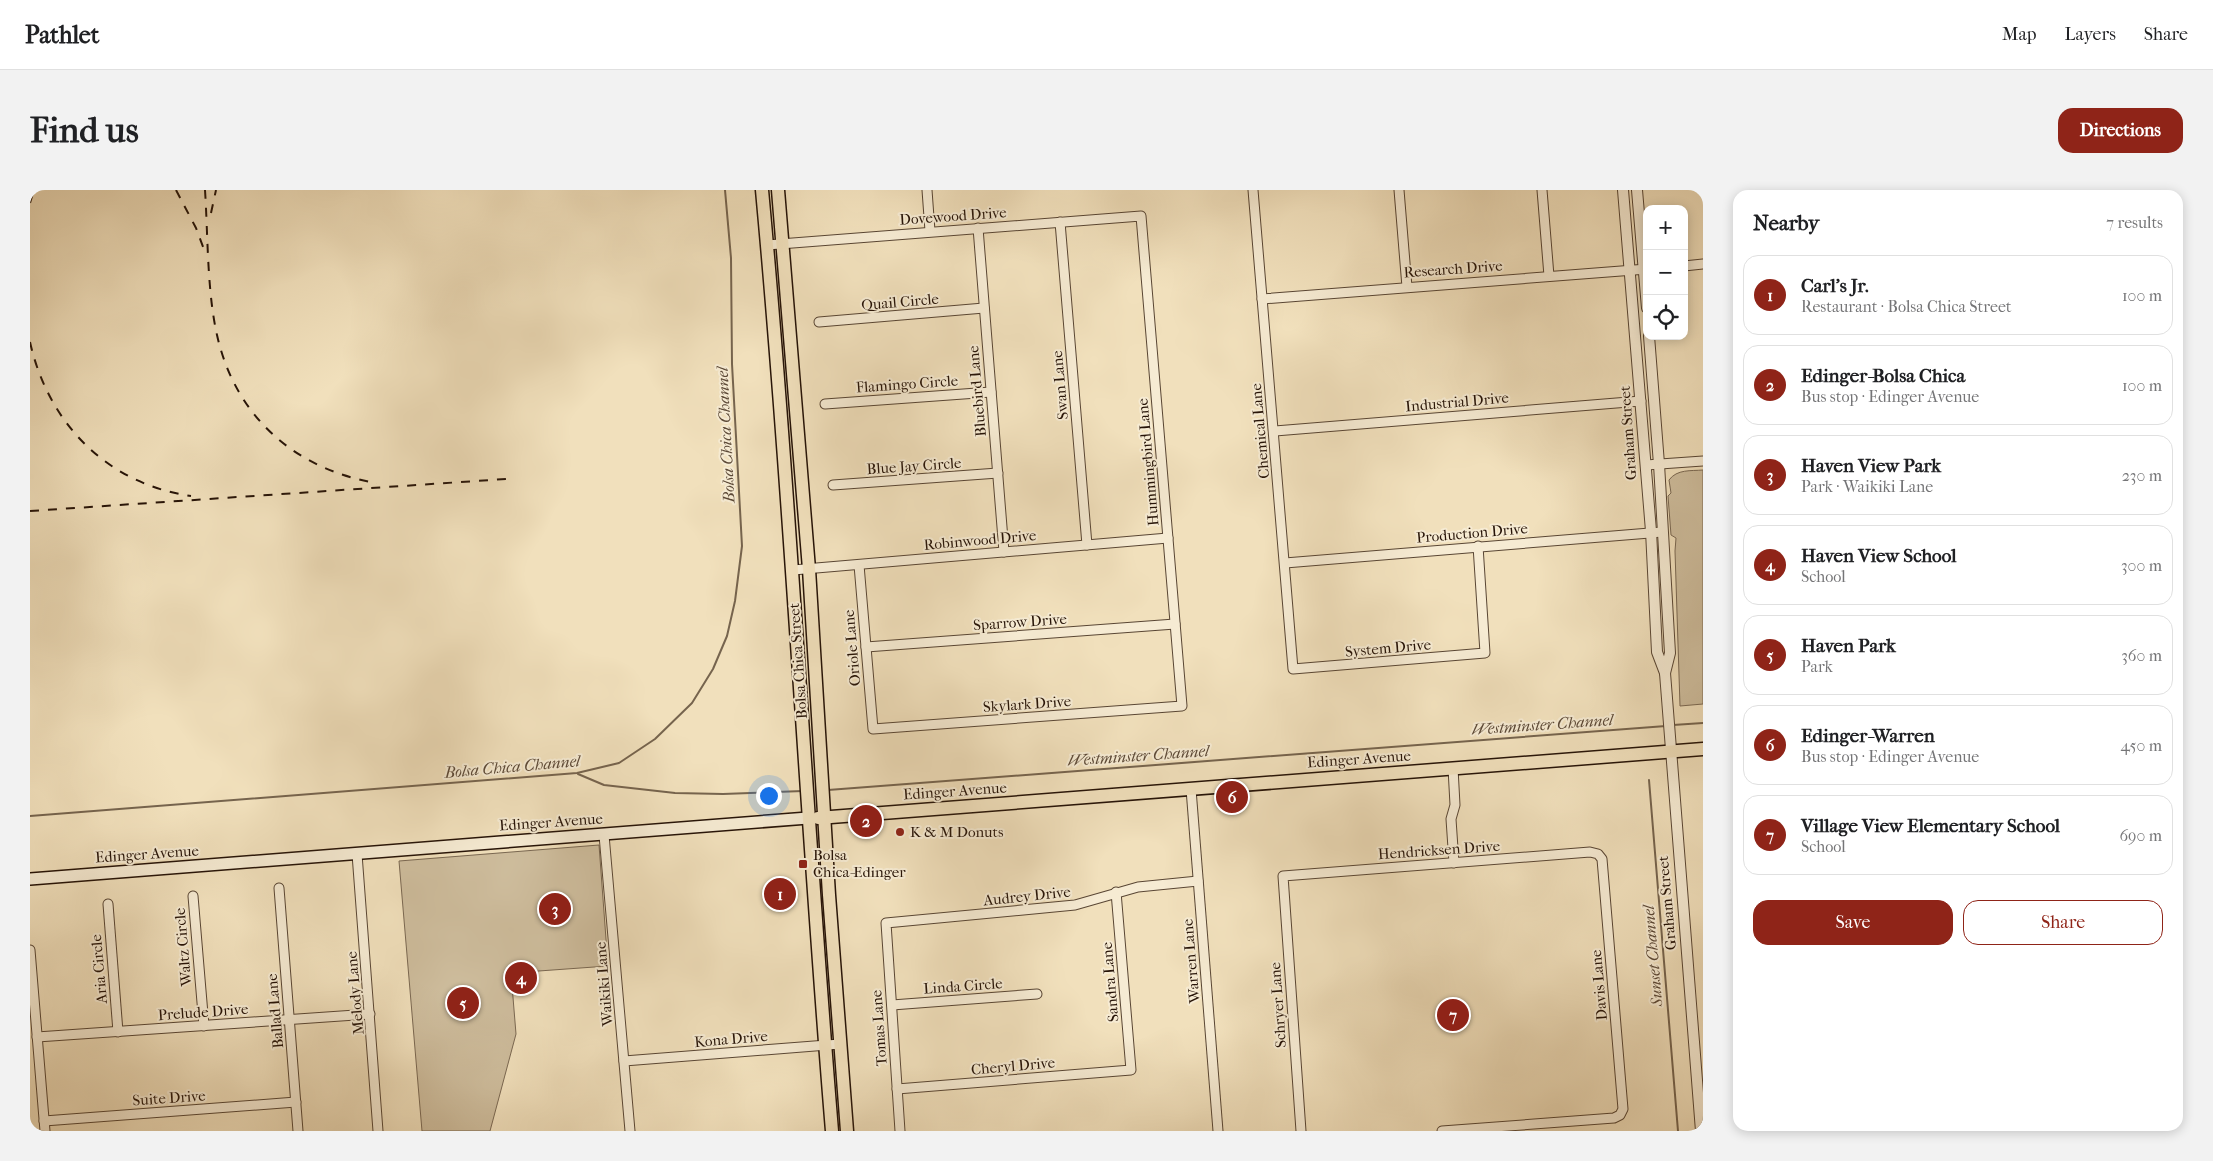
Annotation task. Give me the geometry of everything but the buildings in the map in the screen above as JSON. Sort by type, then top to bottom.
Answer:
[{"type":"main road","name":"Bolsa Chica Street","points":[[762,190],[793,570],[815,932],[832,1131]]},
{"type":"main road","name":"Bolsa Chica Street","points":[[778,190],[809,569],[824,817],[848,1131]]},
{"type":"main road","name":"Edinger Avenue","points":[[30,879],[1453,768],[1671,745],[1703,749]]},
{"type":"main road","points":[[815,932],[832,930]]},
{"type":"street","points":[[927,190],[930,231]]},
{"type":"street","name":"Chemical Lane","points":[[1253,190],[1275,431],[1293,669]]},
{"type":"street","points":[[1399,190],[1407,287]]},
{"type":"street","points":[[1542,190],[1549,276]]},
{"type":"street","name":"Graham Street","points":[[1624,190],[1651,531],[1657,652],[1665,673],[1701,1131]]},
{"type":"street","points":[[1637,190],[1643,250]]},
{"type":"street","name":"Dovewood Drive","points":[[767,245],[1141,216]]},
{"type":"street","name":"Hummingbird Lane","points":[[1141,216],[1182,706]]},
{"type":"street","name":"Swan Lane","points":[[1060,222],[1087,545]]},
{"type":"street","name":"Bluebird Lane","points":[[978,228],[1004,552]]},
{"type":"street","points":[[1688,266],[1703,264]]},
{"type":"street","name":"Research Drive","points":[[1262,299],[1643,269]]},
{"type":"street","name":"Quail Circle","points":[[819,322],[984,308]]},
{"type":"street","name":"Graham Street","points":[[1649,340],[1670,653],[1665,673]]},
{"type":"street","name":"Flamingo Circle","points":[[825,404],[991,392]]},
{"type":"street","name":"Industrial Drive","points":[[1275,431],[1641,401]]},
{"type":"street","points":[[1646,466],[1703,461]]},
{"type":"street","name":"Blue Jay Circle","points":[[833,485],[998,474]]},
{"type":"street","name":"Production Drive","points":[[1285,563],[1651,531],[1662,532]]},
{"type":"street","name":"Robinwood Drive","points":[[793,570],[1168,538]]},
{"type":"street","name":"System Drive","points":[[1293,669],[1485,653],[1478,546]]},
{"type":"street","name":"Oriole Lane","points":[[859,564],[873,729]]},
{"type":"street","name":"Sparrow Drive","points":[[866,648],[1175,624]]},
{"type":"street","name":"Skylark Drive","points":[[873,729],[1182,706]]},
{"type":"street","points":[[1453,768],[1455,805],[1451,819],[1454,863]]},
{"type":"street","name":"Warren Lane","points":[[1191,789],[1218,1131]]},
{"type":"street","name":"Waikiki Lane","points":[[604,835],[630,1131]]},
{"type":"street","name":"Hendricksen Drive","points":[[1283,876],[1590,852],[1598,854]]},
{"type":"street","name":"Melody Lane","points":[[357,854],[378,1131]]},
{"type":"street","name":"Davis Lane","points":[[1442,1131],[1614,1118],[1620,1115],[1623,1109],[1602,859],[1598,854]]},
{"type":"street","name":"Schryer Lane","points":[[1283,876],[1301,1131]]},
{"type":"street","name":"Audrey Drive","points":[[886,923],[1076,905],[1138,887],[1198,881]]},
{"type":"street","name":"Ballad Lane","points":[[279,888],[298,1131]]},
{"type":"street","name":"Sandra Lane","points":[[1116,892],[1131,1070]]},
{"type":"street","name":"Waltz Circle","points":[[193,896],[204,1026]]},
{"type":"street","name":"Aria Circle","points":[[108,904],[118,1032]]},
{"type":"street","name":"Tomas Lane","points":[[886,923],[900,1131]]},
{"type":"street","points":[[30,950],[45,1126]]},
{"type":"street","name":"Linda Circle","points":[[892,1005],[1037,994]]},
{"type":"street","name":"Prelude Drive","points":[[37,1038],[370,1014]]},
{"type":"street","name":"Kona Drive","points":[[624,1061],[840,1044]]},
{"type":"street","name":"Cheryl Drive","points":[[897,1089],[1131,1070]]},
{"type":"street","name":"Suite Drive","points":[[45,1126],[296,1102]]},
{"type":"shaded area","points":[[1703,470],[1703,704],[1680,706],[1676,538],[1671,535],[1668,496],[1671,493],[1669,480],[1680,472]]},
{"type":"shaded area","points":[[599,845],[608,966],[511,973],[516,1034],[490,1131],[422,1131],[399,861]]},
{"type":"waterway","name":"Bolsa Chica Channel","points":[[30,816],[577,773],[619,763],[655,739],[692,703],[713,669],[727,636],[735,601],[742,546],[732,364],[731,258],[725,190]]},
{"type":"waterway","name":"Westminster Channel","points":[[1673,725],[1703,723]]},
{"type":"waterway","name":"Westminster Channel","points":[[828,790],[1666,726]]},
{"type":"waterway","name":"Westminster Channel","points":[[578,774],[604,785],[675,793],[723,794],[803,791]]},
{"type":"waterway","name":"Sunset Channel","points":[[1649,780],[1678,1131]]},
{"type":"railway","points":[[30,203],[34,190]]},
{"type":"railway","points":[[176,190],[196,228],[205,252]]},
{"type":"railway","points":[[205,190],[214,318],[226,364],[238,390],[254,414],[273,435],[295,452],[320,466],[347,476],[377,483]]},
{"type":"railway","points":[[211,213],[216,190]]},
{"type":"railway","points":[[30,342],[39,371],[51,399],[67,423],[86,445],[108,463],[133,478],[161,489],[191,496]]},
{"type":"railway","points":[[30,511],[506,479]]},
{"type":"place","name":"Edinger-Warren","points":[[1232,797]]},
{"type":"place","name":"Edinger-Bolsa Chica","points":[[866,821]]},
{"type":"place","name":"K & M Donuts","points":[[900,832]]},
{"type":"place","name":"Bolsa Chica-Edinger","points":[[803,864]]},
{"type":"place","name":"Carl's Jr.","points":[[780,894]]},
{"type":"place","name":"Haven View Park","points":[[555,909]]},
{"type":"place","name":"Haven View School","points":[[521,978]]},
{"type":"place","name":"Haven Park","points":[[463,1003]]},
{"type":"place","name":"Village View Elementary School","points":[[1453,1015]]}]
